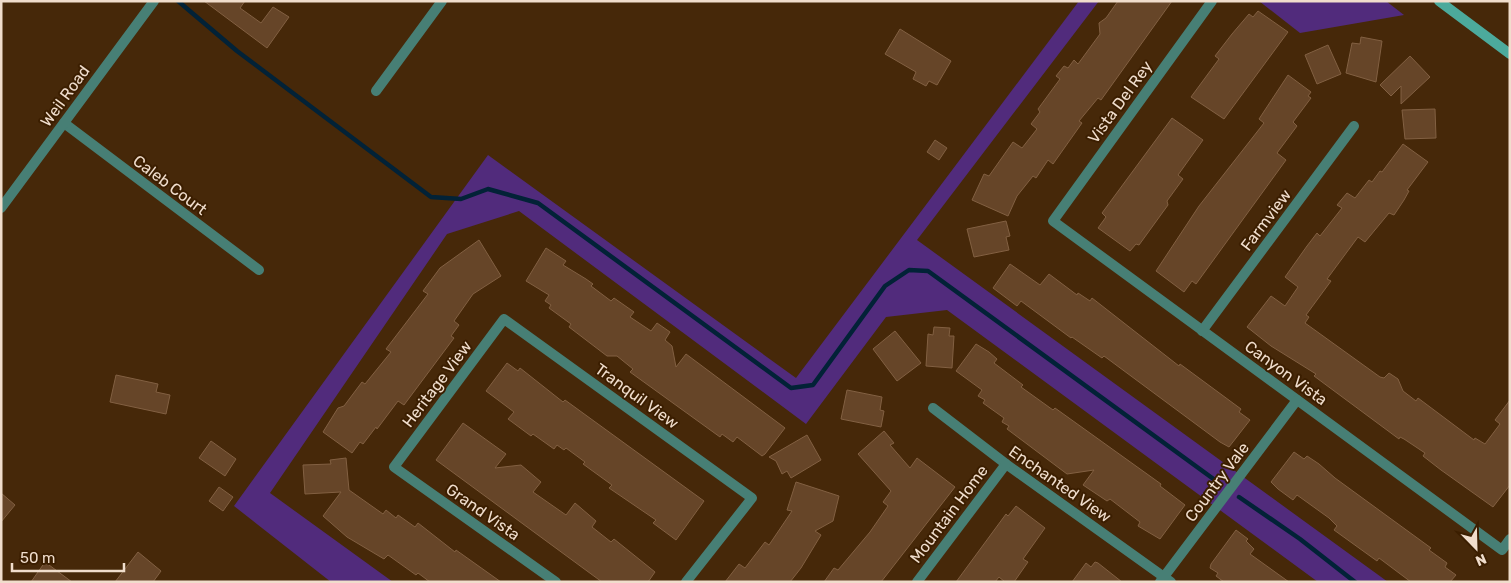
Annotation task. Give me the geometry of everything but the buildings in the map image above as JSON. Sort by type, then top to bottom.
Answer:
[{"type":"main road","points":[[1439,1],[1510,54]]},
{"type":"street","name":"Weil Road","points":[[1,208],[154,1]]},
{"type":"street","points":[[376,91],[442,1]]},
{"type":"street","name":"Vista Del Rey","points":[[1053,221],[1212,1]]},
{"type":"street","name":"Caleb Court","points":[[64,123],[259,270]]},
{"type":"street","name":"Farmview","points":[[1202,331],[1354,126]]},
{"type":"street","name":"Canyon Vista","points":[[1053,221],[1502,550],[1510,539]]},
{"type":"street","name":"Heritage View","points":[[394,468],[504,319]]},
{"type":"street","name":"Tranquil View","points":[[504,319],[752,498],[686,582]]},
{"type":"street","name":"Country Vale","points":[[1165,580],[1297,400]]},
{"type":"street","name":"Enchanted View","points":[[933,408],[1006,464],[1165,580]]},
{"type":"street","name":"Mountain Home","points":[[917,582],[1006,464]]},
{"type":"street","name":"Grand Vista","points":[[394,468],[556,582]]},
{"type":"shaded area","points":[[1079,1],[1099,1],[917,240],[1388,582],[1318,582],[947,310],[886,317],[806,424],[519,211],[447,234],[270,493],[393,582],[331,582],[234,506],[488,155],[796,378]]},
{"type":"shaded area","points":[[1259,1],[1386,1],[1404,15],[1300,33]]},
{"type":"waterway","points":[[178,1],[237,51],[431,197],[461,199],[488,189],[538,203],[791,388],[813,385],[885,286],[909,270],[928,271],[1219,483]]},
{"type":"waterway","points":[[1239,497],[1300,539],[1355,582]]}]
